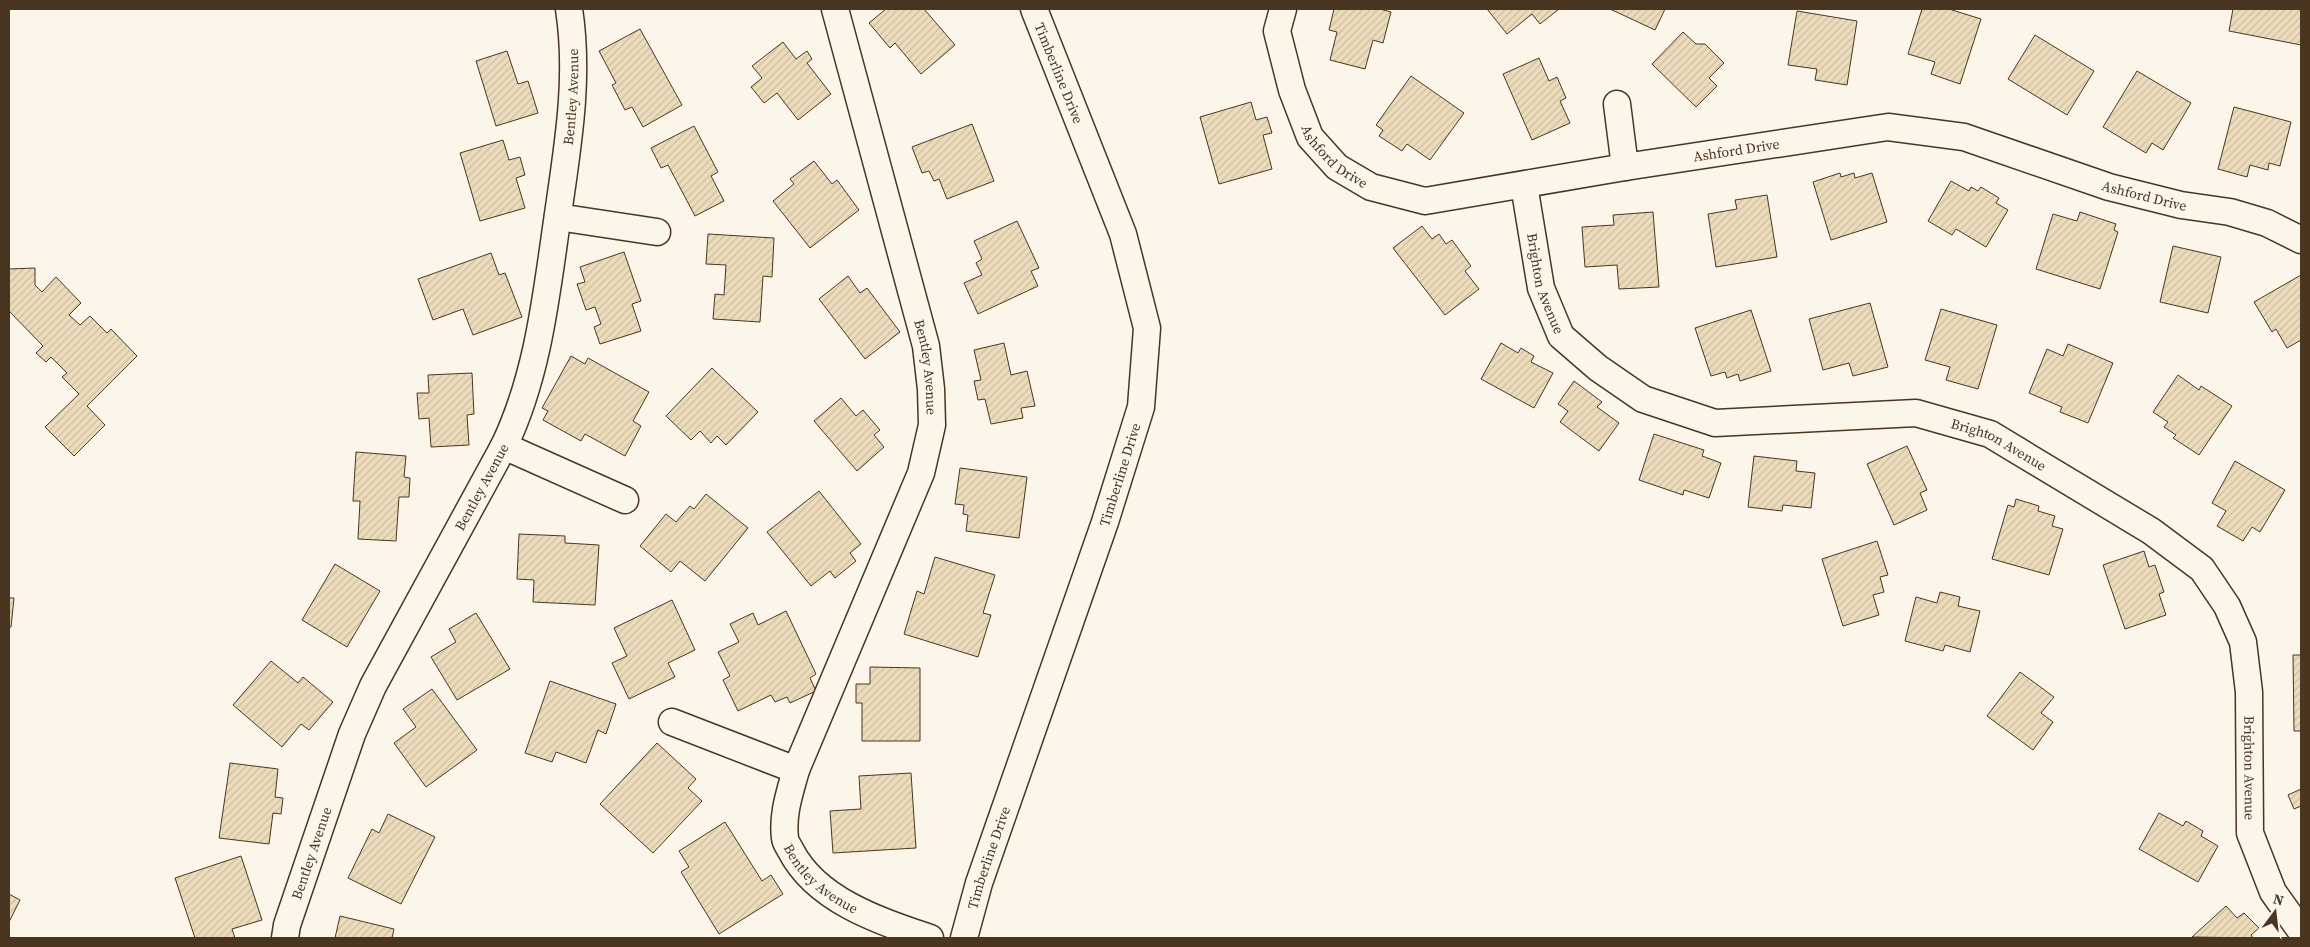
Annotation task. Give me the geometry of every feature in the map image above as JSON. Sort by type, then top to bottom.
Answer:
[{"type":"street","name":"Bentley Avenue","points":[[285,938],[287,925],[349,743],[370,694],[504,446],[514,425],[531,374],[543,321],[574,88],[572,31],[569,9]]},
{"type":"street","name":"Bentley Avenue","points":[[835,9],[926,346],[932,389],[932,425],[920,474],[796,770],[786,806],[784,839],[799,868],[823,888],[880,921],[930,938]]},
{"type":"street","name":"Timberline Drive","points":[[964,938],[979,883],[1105,522],[1141,407],[1147,328],[1123,234],[1034,9]]},
{"type":"street","name":"Ashford Drive","points":[[1283,9],[1278,31],[1292,90],[1310,137],[1338,167],[1371,187],[1424,201],[1625,167],[1888,127],[1964,137],[2109,186],[2181,205],[2230,212],[2267,223],[2301,240]]},
{"type":"street","points":[[1617,104],[1625,167]]},
{"type":"street","name":"Brighton Avenue","points":[[1524,185],[1541,288],[1561,336],[1598,368],[1643,399],[1715,423],[1916,414],[1990,434],[2151,531],[2202,569],[2226,606],[2243,642],[2249,692],[2250,833],[2273,892],[2301,931]]},
{"type":"street","points":[[558,217],[657,232]]},
{"type":"street","points":[[504,446],[625,500]]},
{"type":"street","points":[[672,722],[796,770]]},
{"type":"building","points":[[886,9],[924,9],[955,45],[921,74],[895,43],[890,48],[869,23]]},
{"type":"building","points":[[1334,9],[1380,9],[1391,12],[1383,43],[1373,40],[1365,69],[1330,60],[1337,32],[1329,30]]},
{"type":"building","points":[[1487,9],[1559,9],[1540,24],[1532,14],[1507,34]]},
{"type":"building","points":[[1610,9],[1665,9],[1655,30]]},
{"type":"building","points":[[1922,9],[1949,9],[1981,19],[1960,84],[1931,74],[1935,62],[1908,54]]},
{"type":"building","points":[[2233,9],[2301,9],[2301,45],[2229,31]]},
{"type":"building","points":[[1797,11],[1857,21],[1847,85],[1815,80],[1817,69],[1788,65]]},
{"type":"building","points":[[640,29],[682,105],[643,127],[632,107],[625,110],[612,85],[616,83],[599,51]]},
{"type":"building","points":[[1683,32],[1696,44],[1705,44],[1724,63],[1709,78],[1717,86],[1696,107],[1652,64]]},
{"type":"building","points":[[2035,35],[2094,71],[2067,115],[2008,79]]},
{"type":"building","points":[[783,42],[796,59],[807,51],[812,59],[807,63],[831,94],[798,120],[777,93],[764,103],[751,87],[762,78],[752,66]]},
{"type":"building","points":[[507,51],[518,84],[528,81],[538,113],[496,126],[476,61]]},
{"type":"building","points":[[1539,58],[1549,81],[1557,77],[1566,98],[1560,101],[1570,123],[1532,140],[1503,74]]},
{"type":"building","points":[[2137,71],[2191,103],[2163,150],[2152,143],[2146,153],[2103,127]]},
{"type":"building","points":[[1411,76],[1464,113],[1430,160],[1407,144],[1402,151],[1379,136],[1383,130],[1376,125]]},
{"type":"building","points":[[1251,102],[1256,120],[1267,117],[1272,133],[1263,135],[1272,169],[1219,184],[1200,117]]},
{"type":"building","points":[[2234,107],[2291,122],[2280,166],[2269,163],[2268,170],[2250,165],[2247,177],[2218,169]]},
{"type":"building","points":[[972,124],[994,181],[947,199],[939,179],[934,181],[929,171],[922,173],[912,147]]},
{"type":"building","points":[[694,126],[718,172],[711,176],[724,201],[695,216],[668,165],[661,168],[651,148]]},
{"type":"building","points":[[503,140],[509,160],[520,157],[525,175],[516,178],[525,208],[480,221],[460,153]]},
{"type":"building","points":[[814,161],[832,184],[837,180],[859,210],[810,248],[773,201],[794,184],[790,179]]},
{"type":"building","points":[[1840,173],[1841,177],[1854,173],[1855,178],[1872,173],[1887,222],[1831,240],[1813,182]]},
{"type":"building","points":[[1951,181],[1969,191],[1971,187],[1978,191],[1981,187],[1999,198],[1996,203],[2008,210],[1986,247],[1956,229],[1952,235],[1928,221]]},
{"type":"building","points":[[1767,195],[1777,257],[1716,267],[1708,214],[1737,209],[1735,200]]},
{"type":"building","points":[[1653,212],[1659,287],[1619,289],[1617,265],[1585,267],[1582,227],[1614,225],[1613,215]]},
{"type":"building","points":[[2080,212],[2116,224],[2114,230],[2118,232],[2100,289],[2036,269],[2053,214],[2077,221]]},
{"type":"building","points":[[1017,221],[1039,268],[1031,271],[1038,286],[978,314],[964,283],[982,275],[976,263],[982,259],[974,241]]},
{"type":"building","points":[[1422,226],[1432,239],[1439,234],[1446,244],[1452,240],[1471,266],[1465,271],[1479,289],[1445,315],[1393,248]]},
{"type":"building","points":[[708,234],[774,238],[772,277],[763,276],[760,322],[713,319],[715,294],[724,295],[726,265],[706,264]]},
{"type":"building","points":[[2173,246],[2221,257],[2208,313],[2160,302]]},
{"type":"building","points":[[624,252],[641,301],[632,304],[641,331],[600,344],[594,327],[601,324],[595,307],[586,310],[577,284],[585,282],[580,267]]},
{"type":"building","points":[[491,253],[499,275],[505,273],[522,317],[473,335],[463,309],[433,320],[418,279]]},
{"type":"building","points":[[35,268],[35,285],[42,292],[56,277],[81,303],[69,315],[80,325],[90,316],[107,333],[111,329],[137,356],[87,406],[105,425],[74,456],[45,427],[79,394],[62,377],[67,373],[51,357],[46,362],[36,353],[43,346],[9,311],[9,269]]},
{"type":"building","points":[[2301,275],[2301,340],[2287,348],[2276,329],[2272,332],[2254,302]]},
{"type":"building","points":[[848,276],[860,293],[867,288],[900,332],[865,359],[819,299]]},
{"type":"building","points":[[1870,303],[1888,367],[1853,376],[1849,363],[1823,370],[1809,319]]},
{"type":"building","points":[[1941,309],[1997,325],[1978,389],[1946,380],[1950,367],[1925,360]]},
{"type":"building","points":[[1751,310],[1771,371],[1740,381],[1738,374],[1727,378],[1725,372],[1711,376],[1695,328]]},
{"type":"building","points":[[1004,343],[1011,375],[1027,371],[1035,406],[1021,408],[1023,418],[991,424],[985,399],[978,400],[974,381],[981,380],[974,350]]},
{"type":"building","points":[[1501,343],[1518,353],[1521,348],[1534,356],[1531,362],[1553,373],[1534,408],[1481,379]]},
{"type":"building","points":[[2068,344],[2113,363],[2088,423],[2060,412],[2062,407],[2029,393],[2047,349],[2063,356]]},
{"type":"building","points":[[571,356],[585,364],[588,358],[649,392],[633,421],[641,426],[625,456],[585,434],[581,441],[543,420],[548,411],[542,408]]},
{"type":"building","points":[[712,368],[758,412],[726,445],[717,436],[711,443],[700,431],[691,440],[666,416]]},
{"type":"building","points":[[472,373],[474,414],[467,415],[469,445],[431,447],[429,418],[419,419],[417,393],[429,393],[428,375]]},
{"type":"building","points":[[2178,375],[2199,390],[2201,386],[2232,406],[2199,455],[2173,438],[2176,435],[2164,427],[2168,422],[2153,412]]},
{"type":"building","points":[[1574,381],[1602,402],[1597,407],[1619,423],[1599,451],[1560,422],[1568,411],[1558,404]]},
{"type":"building","points":[[841,398],[856,416],[863,410],[880,430],[874,435],[884,447],[857,471],[814,421]]},
{"type":"building","points":[[1654,434],[1704,450],[1702,456],[1721,463],[1709,498],[1684,490],[1683,495],[1639,480]]},
{"type":"building","points":[[1907,446],[1927,490],[1920,493],[1927,510],[1894,525],[1867,464]]},
{"type":"building","points":[[356,452],[406,456],[404,477],[410,478],[409,497],[399,497],[396,541],[358,539],[360,501],[353,501]]},
{"type":"building","points":[[1754,456],[1797,461],[1796,471],[1815,473],[1811,508],[1783,505],[1782,511],[1748,507]]},
{"type":"building","points":[[2235,461],[2285,490],[2260,532],[2252,527],[2243,541],[2217,526],[2226,511],[2212,503]]},
{"type":"building","points":[[960,468],[1027,477],[1019,538],[966,531],[968,515],[963,514],[964,505],[955,504]]},
{"type":"building","points":[[819,491],[861,544],[850,553],[856,561],[835,578],[830,571],[811,586],[767,532]]},
{"type":"building","points":[[706,494],[748,528],[705,581],[680,561],[671,572],[640,546],[666,514],[676,522],[690,506],[694,509]]},
{"type":"building","points":[[2016,499],[2039,506],[2038,511],[2055,516],[2052,526],[2063,529],[2049,575],[1992,559],[2008,505],[2014,507]]},
{"type":"building","points":[[519,534],[565,536],[565,543],[599,545],[595,605],[533,602],[534,580],[517,579]]},
{"type":"building","points":[[1877,541],[1888,575],[1880,577],[1884,592],[1873,595],[1879,615],[1843,626],[1822,559]]},
{"type":"building","points":[[2144,551],[2149,567],[2155,565],[2164,592],[2159,594],[2166,615],[2125,629],[2103,565]]},
{"type":"building","points":[[935,557],[995,575],[983,613],[991,615],[978,657],[904,634],[917,591],[924,594]]},
{"type":"building","points":[[335,564],[380,591],[347,647],[302,620]]},
{"type":"building","points":[[1940,592],[1960,597],[1958,606],[1980,611],[1970,652],[1945,645],[1943,651],[1905,641],[1916,597],[1937,603]]},
{"type":"building","points":[[9,598],[14,598],[11,627],[9,627]]},
{"type":"building","points":[[672,600],[695,650],[668,663],[675,677],[629,699],[612,663],[627,656],[614,628]]},
{"type":"building","points":[[786,611],[816,674],[810,678],[816,691],[790,703],[787,697],[775,702],[771,695],[738,711],[723,680],[730,676],[718,652],[739,642],[730,624],[753,613],[758,625]]},
{"type":"building","points":[[476,613],[510,669],[457,700],[431,657],[456,642],[449,629]]},
{"type":"building","points":[[2293,655],[2301,655],[2301,731],[2294,731]]},
{"type":"building","points":[[271,661],[298,683],[303,677],[333,702],[309,730],[301,724],[282,747],[233,705]]},
{"type":"building","points":[[870,667],[920,668],[920,741],[862,741],[862,703],[856,703],[856,684],[870,684]]},
{"type":"building","points":[[2020,672],[2054,697],[2041,713],[2053,722],[2033,750],[1987,716]]},
{"type":"building","points":[[550,681],[616,704],[606,734],[598,730],[586,763],[556,752],[552,762],[525,753]]},
{"type":"building","points":[[432,689],[477,750],[426,787],[394,743],[416,727],[403,709]]},
{"type":"building","points":[[657,743],[696,779],[688,788],[702,801],[653,853],[600,804]]},
{"type":"building","points":[[230,763],[278,769],[275,797],[283,798],[281,814],[273,813],[269,844],[219,838]]},
{"type":"building","points":[[911,773],[916,848],[833,853],[830,811],[861,809],[859,776]]},
{"type":"building","points":[[2301,789],[2301,806],[2294,809],[2288,795]]},
{"type":"building","points":[[2159,813],[2183,826],[2186,821],[2203,831],[2201,836],[2218,846],[2198,882],[2139,849]]},
{"type":"building","points":[[388,814],[435,837],[401,904],[348,878],[372,829],[379,833]]},
{"type":"building","points":[[725,822],[762,881],[771,875],[783,894],[719,934],[681,872],[689,867],[679,851]]},
{"type":"building","points":[[241,856],[262,920],[232,929],[235,938],[195,938],[175,878]]},
{"type":"building","points":[[9,894],[20,900],[9,922]]},
{"type":"building","points":[[2226,906],[2237,918],[2244,913],[2259,928],[2251,935],[2253,938],[2192,937]]},
{"type":"building","points":[[340,916],[394,929],[392,938],[335,938]]}]
